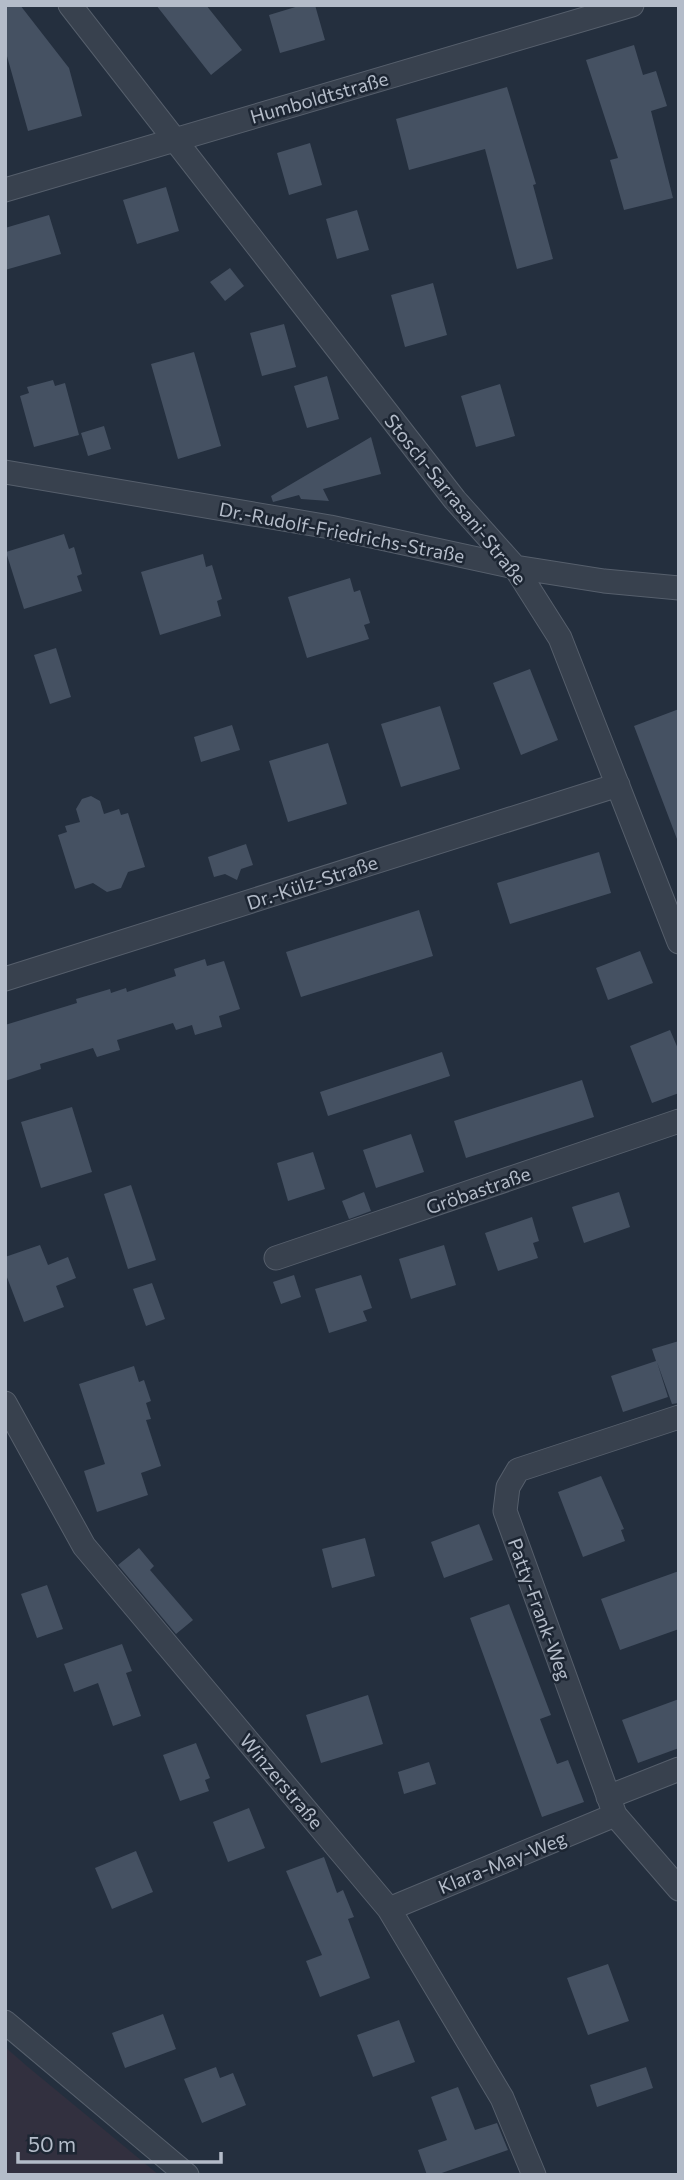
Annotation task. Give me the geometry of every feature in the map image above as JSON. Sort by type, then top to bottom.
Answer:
[{"type":"street","name":"Stosch-Sarrasani-Straße","points":[[70,5],[455,500],[515,567],[560,638],[679,942]]},
{"type":"street","name":"Humboldtstraße","points":[[5,190],[632,5]]},
{"type":"street","name":"Dr.-Rudolf-Friedrichs-Straße","points":[[5,472],[330,527],[515,567],[604,581],[679,588]]},
{"type":"street","name":"Dr.-Külz-Straße","points":[[5,979],[618,785]]},
{"type":"street","name":"Gröbastraße","points":[[276,1258],[679,1121]]},
{"type":"street","name":"Winzerstraße","points":[[5,1404],[84,1546],[389,1909],[502,2098],[534,2175]]},
{"type":"street","name":"Patty-Frank-Weg","points":[[679,1417],[535,1462],[519,1470],[508,1487],[505,1511],[612,1806],[679,1889]]},
{"type":"street","name":"Klara-May-Weg","points":[[389,1909],[612,1806],[679,1769]]},
{"type":"street","points":[[5,2022],[187,2175]]},
{"type":"shaded area","points":[[5,2047],[28,2067],[159,2175],[5,2175]]},
{"type":"building","points":[[5,5],[20,5],[69,68],[82,116],[28,131],[5,49]]},
{"type":"building","points":[[156,5],[206,5],[242,50],[211,75]]},
{"type":"building","points":[[302,5],[315,5],[325,40],[280,53],[269,15]]},
{"type":"building","points":[[634,45],[643,75],[656,71],[667,106],[651,111],[673,198],[624,210],[610,160],[618,158],[586,60]]},
{"type":"building","points":[[507,87],[536,184],[533,185],[553,259],[517,269],[485,149],[409,170],[396,119]]},
{"type":"building","points":[[310,143],[322,185],[289,195],[277,153]]},
{"type":"building","points":[[166,187],[179,231],[137,244],[123,200]]},
{"type":"building","points":[[357,210],[369,250],[337,259],[326,219]]},
{"type":"building","points":[[49,215],[61,254],[5,270],[5,228]]},
{"type":"building","points":[[230,268],[244,286],[225,301],[210,282]]},
{"type":"building","points":[[433,283],[447,335],[405,347],[391,295]]},
{"type":"building","points":[[284,324],[296,367],[262,376],[250,333]]},
{"type":"building","points":[[194,352],[221,446],[178,459],[151,364]]},
{"type":"building","points":[[327,376],[339,419],[307,428],[294,386]]},
{"type":"building","points":[[53,380],[55,386],[65,383],[79,435],[34,447],[20,396],[29,393],[27,387]]},
{"type":"building","points":[[500,384],[515,436],[476,447],[461,396]]},
{"type":"building","points":[[104,426],[111,449],[88,456],[81,433]]},
{"type":"building","points":[[371,437],[381,474],[323,489],[329,501],[301,499],[299,495],[273,502],[271,496]]},
{"type":"building","points":[[64,534],[69,549],[74,547],[82,574],[77,576],[82,591],[24,609],[6,552]]},
{"type":"building","points":[[203,554],[206,567],[212,565],[222,599],[217,601],[221,616],[160,635],[141,572]]},
{"type":"building","points":[[350,578],[354,592],[360,590],[370,623],[364,625],[369,639],[307,658],[288,597]]},
{"type":"building","points":[[56,648],[71,697],[50,704],[34,655]]},
{"type":"building","points":[[530,669],[558,740],[521,755],[493,683]]},
{"type":"building","points":[[440,706],[460,769],[401,787],[381,724]]},
{"type":"building","points":[[679,709],[679,839],[677,839],[634,726]]},
{"type":"building","points":[[232,725],[240,750],[201,762],[194,737]]},
{"type":"building","points":[[328,743],[347,804],[288,822],[269,761]]},
{"type":"building","points":[[91,796],[100,801],[104,814],[119,809],[121,815],[128,813],[145,867],[128,872],[121,888],[107,892],[93,883],[75,889],[58,835],[67,832],[65,826],[80,822],[76,809],[82,799]]},
{"type":"building","points":[[246,844],[253,865],[241,869],[237,880],[225,874],[214,877],[208,857]]},
{"type":"building","points":[[599,852],[611,893],[510,924],[497,883]]},
{"type":"building","points":[[419,910],[433,956],[301,997],[286,952]]},
{"type":"building","points":[[640,951],[653,983],[608,1000],[596,968]]},
{"type":"building","points":[[205,959],[207,966],[224,961],[240,1009],[219,1016],[222,1027],[195,1035],[192,1025],[176,1030],[173,1023],[117,1040],[120,1050],[97,1057],[93,1048],[40,1064],[41,1069],[5,1081],[5,1025],[77,1003],[76,999],[110,989],[111,993],[126,988],[127,992],[176,976],[174,969]]},
{"type":"building","points":[[670,1030],[679,1051],[679,1093],[652,1103],[630,1046]]},
{"type":"building","points":[[442,1052],[450,1076],[328,1116],[320,1092]]},
{"type":"building","points":[[582,1080],[594,1117],[466,1158],[454,1121]]},
{"type":"building","points":[[72,1107],[92,1172],[41,1188],[21,1122]]},
{"type":"building","points":[[411,1134],[424,1172],[376,1188],[363,1150]]},
{"type":"building","points":[[313,1152],[325,1189],[288,1201],[277,1163]]},
{"type":"building","points":[[131,1185],[156,1260],[128,1269],[104,1194]]},
{"type":"building","points":[[364,1192],[371,1211],[349,1219],[342,1201]]},
{"type":"building","points":[[619,1192],[630,1227],[584,1243],[572,1207]]},
{"type":"building","points":[[532,1217],[539,1241],[533,1243],[538,1258],[498,1271],[485,1233]]},
{"type":"building","points":[[40,1245],[48,1265],[68,1257],[76,1278],[56,1286],[64,1307],[24,1322],[5,1272],[5,1257]]},
{"type":"building","points":[[444,1245],[456,1285],[411,1299],[399,1259]]},
{"type":"building","points":[[294,1275],[301,1297],[281,1304],[273,1282]]},
{"type":"building","points":[[361,1275],[372,1308],[363,1311],[367,1321],[329,1333],[315,1289]]},
{"type":"building","points":[[152,1283],[165,1319],[146,1326],[133,1289]]},
{"type":"building","points":[[679,1341],[679,1403],[672,1404],[657,1362],[668,1397],[623,1412],[611,1376],[656,1361],[652,1349]]},
{"type":"building","points":[[134,1366],[139,1382],[144,1380],[151,1401],[146,1403],[151,1419],[146,1420],[161,1466],[141,1473],[148,1495],[97,1512],[84,1471],[105,1464],[79,1384]]},
{"type":"building","points":[[601,1476],[624,1529],[621,1530],[625,1541],[583,1557],[558,1492]]},
{"type":"building","points":[[479,1524],[493,1560],[444,1578],[431,1542]]},
{"type":"building","points":[[365,1538],[375,1576],[332,1588],[322,1549]]},
{"type":"building","points":[[139,1548],[154,1566],[150,1570],[193,1620],[176,1634],[118,1565]]},
{"type":"building","points":[[679,1571],[679,1629],[620,1650],[601,1599]]},
{"type":"building","points":[[47,1585],[63,1629],[37,1638],[21,1594]]},
{"type":"building","points":[[509,1604],[551,1715],[540,1719],[557,1764],[568,1760],[584,1802],[542,1817],[470,1618]]},
{"type":"building","points":[[122,1644],[132,1671],[126,1673],[141,1716],[113,1726],[98,1683],[74,1692],[64,1664]]},
{"type":"building","points":[[368,1695],[383,1744],[321,1763],[306,1715]]},
{"type":"building","points":[[679,1699],[679,1748],[638,1763],[622,1720]]},
{"type":"building","points":[[196,1743],[210,1778],[205,1780],[209,1791],[180,1801],[163,1755]]},
{"type":"building","points":[[429,1762],[436,1784],[404,1794],[398,1772]]},
{"type":"building","points":[[249,1808],[265,1848],[228,1862],[213,1822]]},
{"type":"building","points":[[136,1851],[153,1892],[112,1909],[95,1868]]},
{"type":"building","points":[[324,1857],[337,1893],[343,1890],[354,1917],[348,1919],[370,1978],[320,1997],[306,1961],[322,1955],[286,1871]]},
{"type":"building","points":[[608,1964],[629,2021],[588,2035],[567,1978]]},
{"type":"building","points":[[163,2014],[176,2049],[125,2068],[112,2033]]},
{"type":"building","points":[[399,2020],[415,2062],[373,2077],[357,2035]]},
{"type":"building","points":[[216,2067],[220,2078],[233,2073],[246,2105],[202,2123],[184,2079]]},
{"type":"building","points":[[646,2067],[653,2088],[597,2107],[590,2085]]},
{"type":"building","points":[[458,2087],[475,2130],[497,2123],[508,2150],[436,2175],[427,2175],[418,2150],[447,2140],[431,2097]]}]
